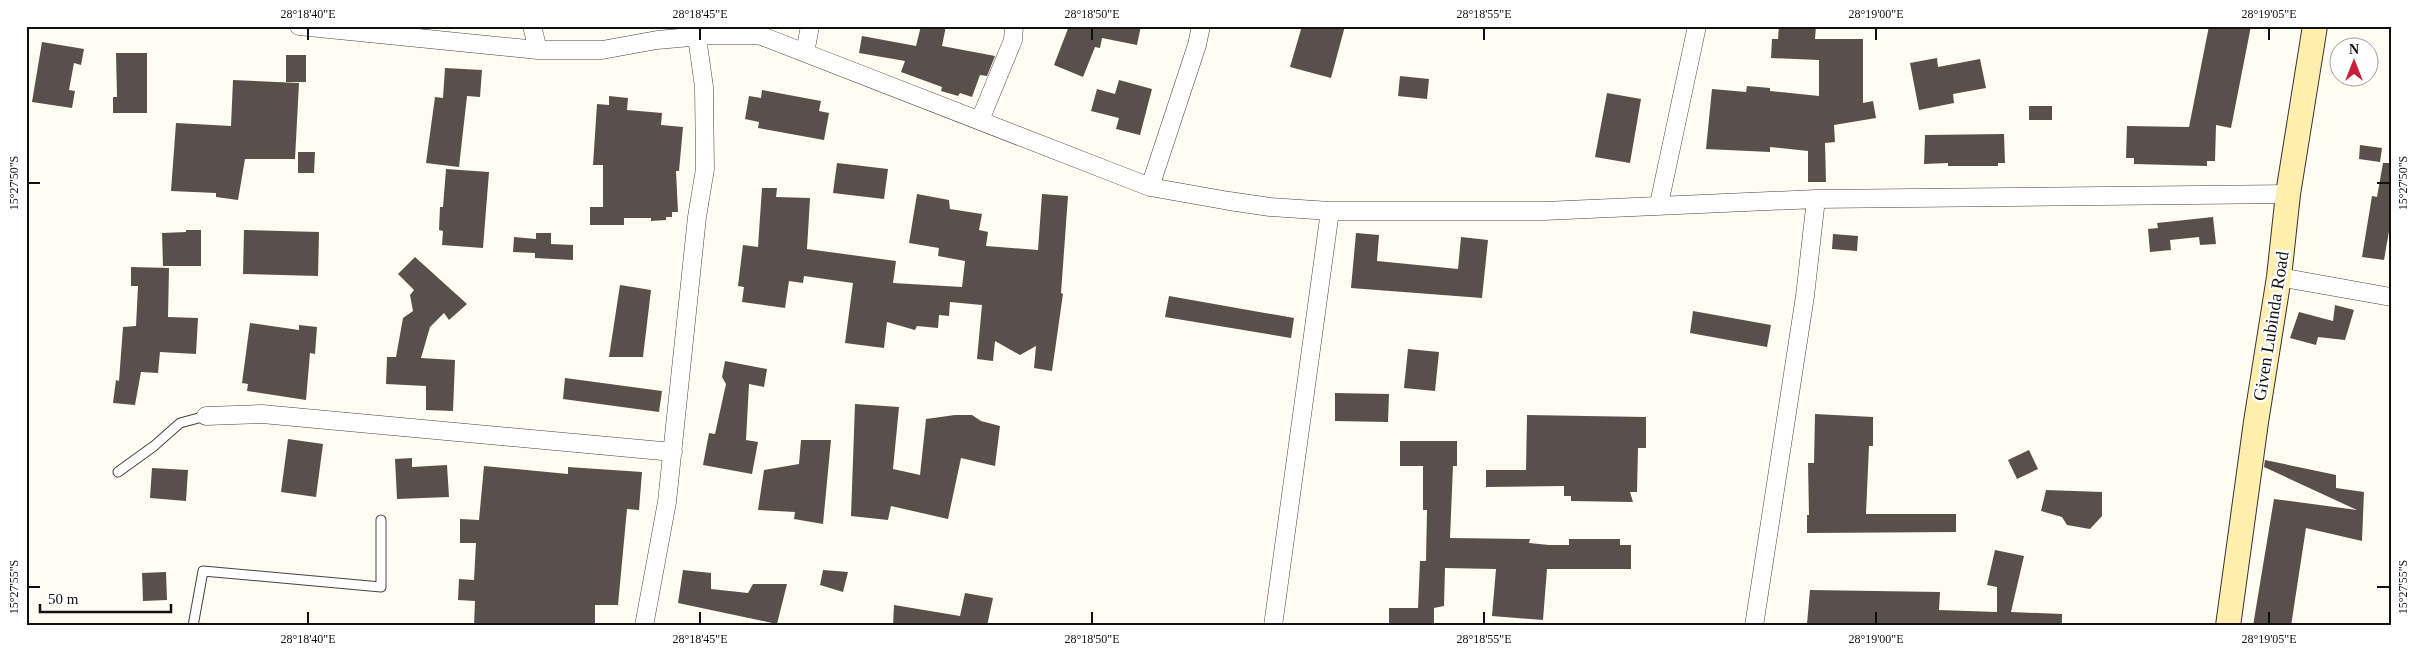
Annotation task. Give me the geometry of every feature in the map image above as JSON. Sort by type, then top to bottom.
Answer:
[{"type":"street","points":[[299,26],[538,50],[602,50],[657,33],[697,37],[713,34],[759,35],[1150,186],[1229,201],[1330,211],[1544,211],[1659,204],[1816,199],[2288,194]]},
{"type":"street","points":[[532,26],[538,50]]},
{"type":"street","points":[[805,54],[810,26]]},
{"type":"street","points":[[980,120],[1013,40],[1014,26]]},
{"type":"street","points":[[1150,186],[1197,45],[1201,26]]},
{"type":"street","points":[[1659,204],[1697,26]]},
{"type":"street","name":"Given Lubinda Road","points":[[2228,626],[2256,422],[2280,277],[2288,194],[2315,26]]},
{"type":"street","points":[[644,626],[665,519],[697,217],[705,169],[704,87],[697,37]]},
{"type":"street","points":[[1754,626],[1805,296],[1816,199]]},
{"type":"street","points":[[1273,626],[1330,211]]},
{"type":"street","points":[[2280,277],[2391,297]]},
{"type":"street","points":[[206,416],[262,414],[673,452]]},
{"type":"lane","points":[[118,472],[180,424],[206,416]]},
{"type":"lane","points":[[193,626],[203,571],[381,587],[381,520]]},
{"type":"building","points":[[921,26],[946,26],[942,46],[995,56],[987,76],[980,75],[972,97],[960,93],[958,96],[941,91],[942,87],[901,72],[905,61],[859,53],[862,36],[916,46]]},
{"type":"building","points":[[1069,26],[1141,26],[1137,45],[1102,38],[1100,48],[1095,47],[1083,77],[1054,65]]},
{"type":"building","points":[[1302,26],[1345,26],[1331,78],[1290,67]]},
{"type":"building","points":[[1779,26],[1816,26],[1815,39],[1863,39],[1863,103],[1873,101],[1876,118],[1834,125],[1835,142],[1825,143],[1826,182],[1808,182],[1808,151],[1770,147],[1770,152],[1706,149],[1712,89],[1746,92],[1747,86],[1770,88],[1770,91],[1819,96],[1819,60],[1771,58],[1772,39],[1778,39]]},
{"type":"building","points":[[2209,26],[2251,26],[2231,128],[2216,125],[2215,161],[2207,161],[2207,166],[2134,164],[2134,158],[2126,158],[2127,126],[2189,127]]},
{"type":"building","points":[[42,42],[84,49],[81,65],[74,63],[69,90],[75,91],[72,108],[32,102]]},
{"type":"building","points":[[116,53],[147,53],[147,113],[113,113],[113,97],[117,97]]},
{"type":"building","points":[[286,55],[306,55],[306,82],[286,82]]},
{"type":"building","points":[[1937,58],[1938,67],[1980,59],[1986,88],[1953,94],[1954,103],[1919,110],[1910,63]]},
{"type":"building","points":[[445,68],[482,70],[480,97],[467,96],[459,167],[426,163],[435,97],[443,98]]},
{"type":"building","points":[[1400,76],[1429,79],[1427,99],[1398,96]]},
{"type":"building","points":[[233,80],[299,83],[295,159],[245,159],[238,200],[216,197],[216,193],[171,191],[176,123],[231,126]]},
{"type":"building","points":[[1119,80],[1152,89],[1140,135],[1116,129],[1119,118],[1091,111],[1097,89],[1115,94]]},
{"type":"building","points":[[762,90],[821,101],[819,111],[829,113],[824,140],[758,128],[759,122],[745,119],[749,96],[761,98]]},
{"type":"building","points":[[1607,93],[1641,99],[1630,163],[1595,157]]},
{"type":"building","points":[[609,96],[628,98],[627,110],[662,113],[661,125],[683,127],[679,171],[676,171],[678,212],[672,212],[672,217],[666,217],[666,220],[651,221],[651,218],[624,218],[624,225],[590,225],[590,207],[603,207],[603,165],[593,165],[597,104],[609,105]]},
{"type":"building","points":[[2029,106],[2052,106],[2052,120],[2029,120]]},
{"type":"building","points":[[2004,134],[2005,163],[1998,163],[1998,166],[1948,166],[1948,163],[1924,164],[1925,135]]},
{"type":"building","points":[[2360,145],[2382,148],[2380,162],[2359,159]]},
{"type":"building","points":[[298,152],[315,152],[314,173],[298,173]]},
{"type":"building","points":[[837,163],[888,169],[884,199],[833,193]]},
{"type":"building","points":[[2383,163],[2391,163],[2391,220],[2384,260],[2362,257],[2372,196],[2377,197]]},
{"type":"building","points":[[446,169],[489,172],[483,248],[442,245],[443,231],[439,230],[440,207],[443,207]]},
{"type":"building","points":[[762,188],[777,188],[776,197],[810,198],[807,249],[896,261],[893,283],[962,287],[965,261],[938,256],[939,248],[909,243],[917,194],[949,200],[950,209],[982,214],[979,230],[988,232],[986,246],[1038,250],[1042,194],[1068,196],[1061,293],[1063,294],[1052,371],[1034,368],[1036,346],[1020,355],[995,341],[993,361],[977,359],[982,305],[950,302],[949,316],[939,315],[938,328],[917,326],[915,330],[887,322],[884,348],[845,343],[853,283],[804,276],[803,283],[789,281],[785,308],[742,302],[744,287],[738,286],[743,245],[758,247]]},
{"type":"building","points":[[2213,217],[2216,244],[2200,245],[2199,237],[2170,240],[2171,250],[2150,252],[2148,229],[2158,228],[2157,223]]},
{"type":"building","points":[[186,230],[201,230],[201,266],[163,266],[162,233],[186,232]]},
{"type":"building","points":[[244,230],[319,232],[318,276],[243,274]]},
{"type":"building","points":[[536,233],[551,233],[551,244],[573,245],[573,260],[535,258],[535,253],[513,252],[514,237],[536,239]]},
{"type":"building","points":[[1356,233],[1379,235],[1377,261],[1458,269],[1461,237],[1488,240],[1482,298],[1351,288]]},
{"type":"building","points":[[1833,234],[1858,236],[1857,251],[1832,249]]},
{"type":"building","points":[[415,257],[467,304],[449,320],[444,313],[430,327],[421,358],[455,360],[453,411],[426,410],[426,386],[386,384],[387,357],[396,357],[403,318],[413,311],[410,295],[414,290],[398,274]]},
{"type":"building","points":[[131,267],[169,268],[168,317],[198,318],[196,354],[160,352],[158,373],[141,372],[135,405],[113,403],[116,380],[119,381],[123,327],[136,326],[138,286],[131,286]]},
{"type":"building","points":[[620,285],[651,290],[643,357],[609,357]]},
{"type":"building","points":[[1169,296],[1294,318],[1291,338],[1165,317]]},
{"type":"building","points":[[2335,305],[2354,310],[2345,340],[2318,337],[2316,345],[2290,338],[2299,312],[2333,321]]},
{"type":"building","points":[[1693,311],[1771,325],[1767,347],[1690,333]]},
{"type":"building","points":[[250,323],[299,330],[299,325],[317,327],[315,354],[310,353],[306,400],[247,391],[248,384],[242,383]]},
{"type":"building","points":[[1408,349],[1439,352],[1435,391],[1404,388]]},
{"type":"building","points":[[725,361],[767,369],[764,387],[749,384],[746,440],[758,442],[752,474],[703,465],[709,433],[715,434],[726,384],[722,377]]},
{"type":"building","points":[[565,378],[662,391],[659,412],[563,399]]},
{"type":"building","points":[[1335,393],[1389,394],[1388,422],[1335,421]]},
{"type":"building","points":[[855,404],[899,407],[893,469],[920,475],[926,419],[955,415],[972,415],[981,421],[1000,426],[995,466],[961,458],[948,519],[891,506],[888,520],[851,516]]},
{"type":"building","points":[[1815,414],[1873,417],[1873,446],[1869,446],[1866,514],[1956,514],[1956,532],[1807,533],[1807,515],[1809,515],[1808,463],[1814,463]]},
{"type":"building","points":[[1527,415],[1646,417],[1646,448],[1638,448],[1637,492],[1630,492],[1633,502],[1571,501],[1571,496],[1564,496],[1564,486],[1486,487],[1486,470],[1526,470]]},
{"type":"building","points":[[288,439],[323,444],[316,497],[281,492]]},
{"type":"building","points":[[801,440],[831,440],[823,524],[794,519],[795,512],[758,510],[764,470],[799,464]]},
{"type":"building","points":[[1400,441],[1457,441],[1457,466],[1453,466],[1450,538],[1530,539],[1529,543],[1549,545],[1569,545],[1569,539],[1620,539],[1620,545],[1631,545],[1631,569],[1547,569],[1543,620],[1492,616],[1496,569],[1445,568],[1444,606],[1434,608],[1434,626],[1389,626],[1389,608],[1418,608],[1420,561],[1426,561],[1427,510],[1423,510],[1423,466],[1400,466]]},
{"type":"building","points":[[2029,450],[2038,469],[2017,479],[2008,460]]},
{"type":"building","points":[[412,458],[412,467],[447,465],[449,497],[397,499],[395,459]]},
{"type":"building","points":[[2265,460],[2336,475],[2336,488],[2364,492],[2362,541],[2306,528],[2291,626],[2253,626],[2274,499],[2357,510],[2264,467]]},
{"type":"building","points":[[484,466],[568,474],[568,467],[642,472],[639,510],[627,509],[618,605],[595,605],[595,626],[474,626],[475,601],[458,600],[459,579],[474,580],[476,543],[460,543],[460,519],[479,520]]},
{"type":"building","points":[[152,468],[188,470],[186,501],[150,498]]},
{"type":"building","points":[[2046,490],[2102,492],[2102,516],[2090,529],[2067,525],[2062,517],[2041,511]]},
{"type":"building","points":[[1995,550],[2024,556],[2011,612],[2062,614],[2062,626],[1807,624],[1810,590],[1940,592],[1939,610],[1997,612],[1997,587],[1987,585]]},
{"type":"building","points":[[683,570],[711,573],[711,589],[748,593],[753,584],[787,584],[777,624],[678,603]]},
{"type":"building","points":[[823,570],[848,572],[843,592],[820,585]]},
{"type":"building","points":[[166,572],[167,600],[143,601],[142,573]]},
{"type":"building","points":[[965,593],[993,598],[987,626],[893,626],[894,605],[960,616]]}]
